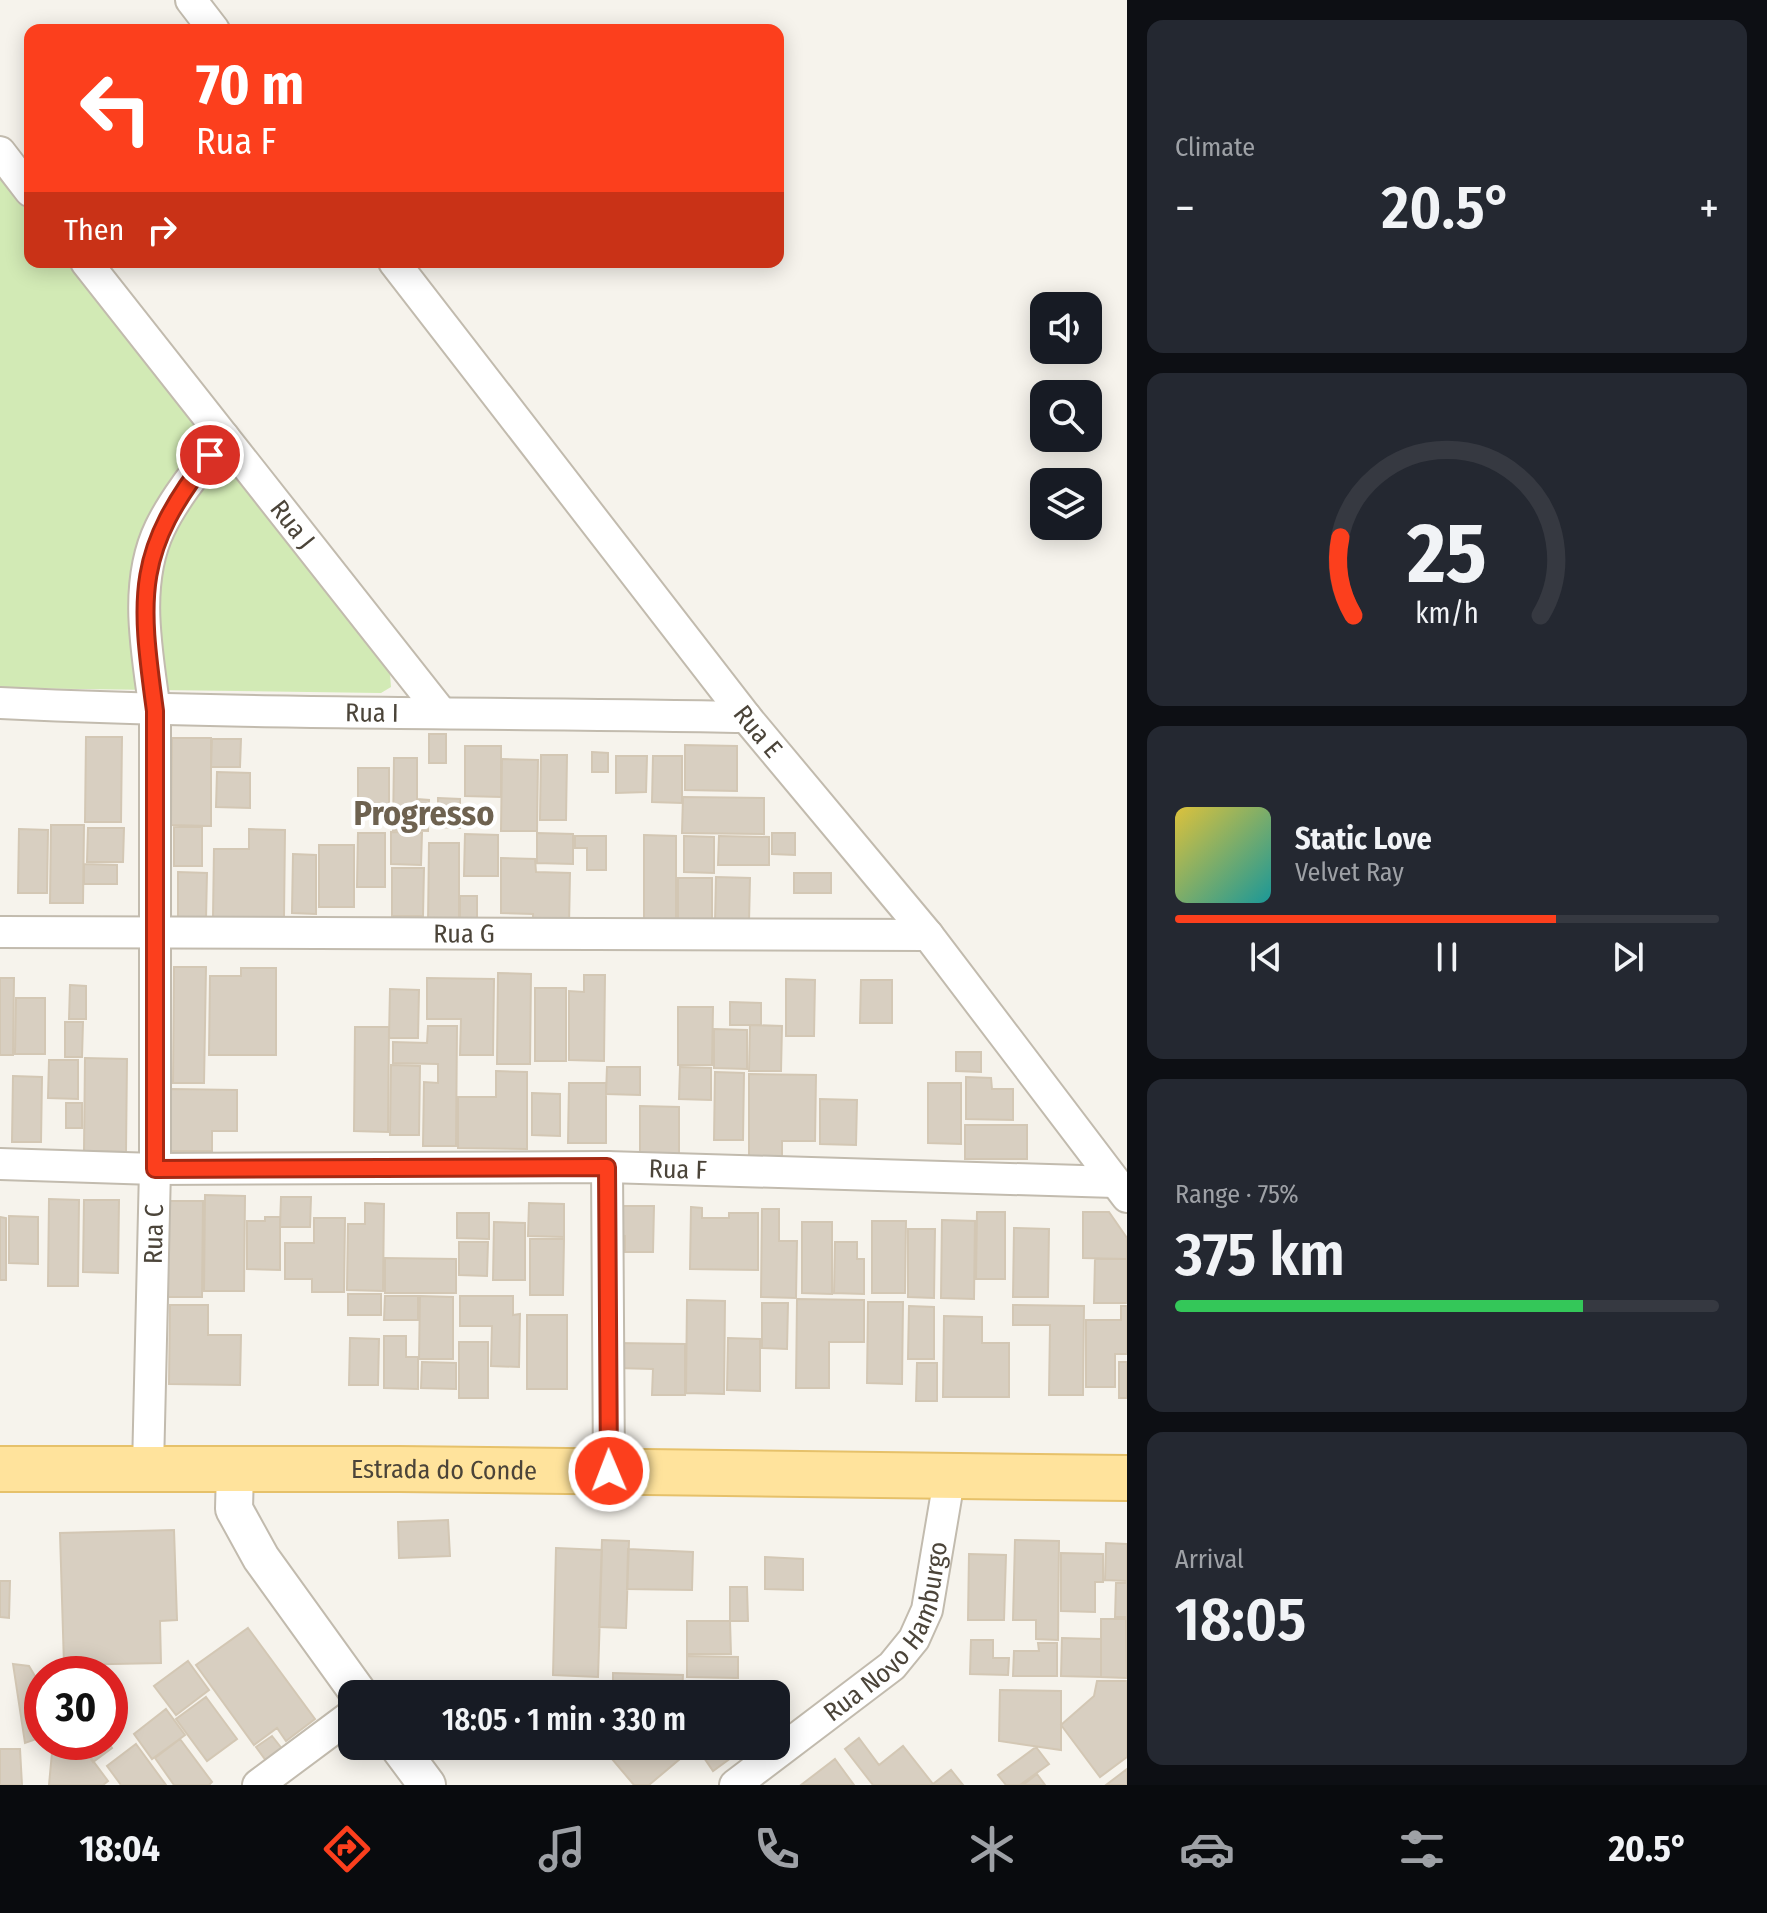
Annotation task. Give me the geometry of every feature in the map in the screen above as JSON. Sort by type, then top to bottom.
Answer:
[{"type":"main road","name":"Estrada do Conde","points":[[0,1469],[609,1471],[1127,1478]]},
{"type":"street","points":[[191,0],[209,24]]},
{"type":"street","points":[[0,152],[24,183]]},
{"type":"street","name":"Rua J","points":[[91,268],[440,711]]},
{"type":"street","name":"Rua E","points":[[399,268],[746,717],[928,935],[1121,1189]]},
{"type":"street","name":"Rua C","points":[[148,1468],[155,1169],[155,711],[147,652],[145,581],[159,530],[182,490],[224,437]]},
{"type":"street","name":"Rua I","points":[[0,703],[155,711],[440,711],[746,717]]},
{"type":"street","name":"Rua G","points":[[0,932],[928,935]]},
{"type":"street","name":"Rua F","points":[[0,1164],[155,1169],[607,1167],[1121,1189]]},
{"type":"street","points":[[607,1167],[609,1471]]},
{"type":"street","points":[[235,1470],[234,1509],[247,1534],[349,1680]]},
{"type":"street","name":"Rua Novo Hamburgo","points":[[735,1785],[892,1666],[914,1639],[927,1610],[950,1474]]},
{"type":"street","points":[[258,1785],[338,1725]]},
{"type":"street","points":[[408,1760],[427,1785]]},
{"type":"green space","points":[[0,176],[24,207],[24,268],[72,268],[390,674],[391,687],[381,693],[0,688]]},
{"type":"building","points":[[429,734],[446,734],[446,763],[429,763]]},
{"type":"building","points":[[86,737],[122,737],[121,822],[85,822]]},
{"type":"building","points":[[172,738],[211,738],[211,826],[171,825]]},
{"type":"building","points":[[212,739],[241,739],[240,767],[211,767]]},
{"type":"building","points":[[685,745],[737,746],[737,791],[685,790]]},
{"type":"building","points":[[465,746],[501,746],[501,797],[465,796]]},
{"type":"building","points":[[592,752],[608,753],[608,772],[592,772]]},
{"type":"building","points":[[541,755],[567,755],[566,820],[540,820]]},
{"type":"building","points":[[616,756],[647,756],[646,792],[616,793]]},
{"type":"building","points":[[653,756],[682,756],[682,803],[652,802]]},
{"type":"building","points":[[394,758],[417,758],[417,799],[429,800],[428,831],[393,830]]},
{"type":"building","points":[[502,759],[538,760],[537,831],[501,831]]},
{"type":"building","points":[[358,768],[389,768],[389,815],[358,815]]},
{"type":"building","points":[[217,772],[250,773],[250,808],[216,807]]},
{"type":"building","points":[[683,797],[764,798],[764,834],[682,833]]},
{"type":"building","points":[[438,798],[460,799],[460,828],[438,827]]},
{"type":"building","points":[[51,825],[84,825],[83,903],[50,903]]},
{"type":"building","points":[[174,827],[202,827],[202,866],[174,866]]},
{"type":"building","points":[[88,828],[124,828],[123,862],[87,862]]},
{"type":"building","points":[[19,829],[48,830],[47,893],[18,893]]},
{"type":"building","points":[[249,829],[285,830],[284,918],[213,917],[214,849],[249,849]]},
{"type":"building","points":[[391,832],[422,833],[421,865],[391,864]]},
{"type":"building","points":[[358,833],[385,833],[385,887],[357,887]]},
{"type":"building","points":[[537,833],[573,834],[573,864],[537,863]]},
{"type":"building","points":[[772,833],[795,833],[795,855],[772,854]]},
{"type":"building","points":[[465,834],[498,835],[498,876],[464,876]]},
{"type":"building","points":[[644,835],[676,836],[676,920],[644,919]]},
{"type":"building","points":[[575,836],[606,836],[606,870],[587,870],[587,848],[575,848]]},
{"type":"building","points":[[684,836],[714,837],[714,873],[684,872]]},
{"type":"building","points":[[719,836],[769,837],[769,865],[718,865]]},
{"type":"building","points":[[429,843],[459,843],[459,925],[428,924]]},
{"type":"building","points":[[319,845],[354,845],[354,907],[319,907]]},
{"type":"building","points":[[293,854],[316,855],[316,914],[292,913]]},
{"type":"building","points":[[501,858],[535,859],[536,872],[570,873],[569,926],[533,925],[533,914],[501,913]]},
{"type":"building","points":[[84,864],[117,865],[117,884],[84,884]]},
{"type":"building","points":[[392,868],[424,868],[423,916],[392,916]]},
{"type":"building","points":[[178,872],[207,873],[206,919],[178,919]]},
{"type":"building","points":[[794,873],[831,873],[831,893],[794,893]]},
{"type":"building","points":[[716,877],[750,878],[749,922],[715,922]]},
{"type":"building","points":[[678,878],[712,878],[712,926],[678,926]]},
{"type":"building","points":[[460,896],[477,896],[477,918],[460,918]]},
{"type":"building","points":[[174,967],[206,967],[204,1083],[173,1083]]},
{"type":"building","points":[[241,968],[276,968],[276,1055],[209,1055],[210,976],[241,976]]},
{"type":"building","points":[[498,973],[531,974],[530,1064],[497,1064]]},
{"type":"building","points":[[584,975],[605,975],[604,1061],[569,1060],[569,991],[584,992]]},
{"type":"building","points":[[0,978],[14,978],[13,1055],[0,1055]]},
{"type":"building","points":[[427,978],[494,979],[493,1055],[460,1055],[461,1019],[427,1019]]},
{"type":"building","points":[[786,979],[815,980],[814,1036],[786,1036]]},
{"type":"building","points":[[861,980],[892,980],[892,1023],[860,1023]]},
{"type":"building","points":[[70,985],[86,986],[86,1019],[69,1019]]},
{"type":"building","points":[[535,988],[566,988],[566,1061],[535,1061]]},
{"type":"building","points":[[390,989],[419,990],[418,1038],[389,1038]]},
{"type":"building","points":[[16,998],[45,998],[45,1054],[15,1054]]},
{"type":"building","points":[[730,1002],[761,1003],[761,1025],[730,1025]]},
{"type":"building","points":[[678,1007],[713,1007],[712,1065],[678,1065]]},
{"type":"building","points":[[65,1022],[83,1022],[82,1057],[65,1057]]},
{"type":"building","points":[[750,1025],[782,1026],[781,1071],[749,1071]]},
{"type":"building","points":[[428,1026],[457,1026],[456,1146],[423,1146],[424,1082],[438,1083],[438,1064],[393,1063],[393,1042],[427,1043]]},
{"type":"building","points":[[355,1027],[389,1027],[388,1132],[354,1131]]},
{"type":"building","points":[[714,1029],[747,1030],[747,1069],[714,1068]]},
{"type":"building","points":[[956,1052],[981,1052],[981,1072],[956,1071]]},
{"type":"building","points":[[85,1058],[127,1059],[126,1152],[84,1151]]},
{"type":"building","points":[[49,1060],[78,1060],[78,1099],[48,1098]]},
{"type":"building","points":[[391,1065],[420,1066],[419,1135],[390,1135]]},
{"type":"building","points":[[607,1067],[640,1067],[640,1095],[606,1094]]},
{"type":"building","points":[[680,1067],[711,1068],[711,1100],[679,1099]]},
{"type":"building","points":[[496,1071],[527,1072],[527,1149],[458,1148],[458,1097],[496,1097]]},
{"type":"building","points":[[715,1072],[744,1073],[743,1140],[714,1140]]},
{"type":"building","points":[[749,1074],[816,1075],[815,1141],[782,1141],[782,1156],[749,1156]]},
{"type":"building","points":[[13,1076],[42,1077],[41,1142],[12,1142]]},
{"type":"building","points":[[966,1077],[991,1078],[992,1089],[1013,1089],[1013,1120],[966,1119]]},
{"type":"building","points":[[569,1083],[606,1083],[606,1143],[568,1143]]},
{"type":"building","points":[[928,1083],[961,1083],[961,1144],[928,1143]]},
{"type":"building","points":[[171,1089],[237,1090],[237,1131],[212,1131],[212,1151],[171,1151]]},
{"type":"building","points":[[532,1093],[560,1094],[560,1136],[532,1135]]},
{"type":"building","points":[[820,1099],[857,1100],[856,1145],[820,1144]]},
{"type":"building","points":[[66,1103],[82,1103],[82,1128],[66,1128]]},
{"type":"building","points":[[640,1106],[679,1107],[679,1163],[640,1162]]},
{"type":"building","points":[[965,1125],[1027,1125],[1027,1159],[965,1159]]},
{"type":"building","points":[[205,1195],[245,1196],[244,1291],[204,1291]]},
{"type":"building","points":[[281,1197],[311,1197],[310,1227],[280,1227]]},
{"type":"building","points":[[49,1199],[79,1200],[78,1286],[48,1286]]},
{"type":"building","points":[[84,1200],[119,1200],[118,1273],[83,1272]]},
{"type":"building","points":[[167,1201],[203,1201],[202,1297],[166,1297]]},
{"type":"building","points":[[365,1203],[384,1204],[383,1291],[347,1290],[348,1224],[365,1224]]},
{"type":"building","points":[[529,1203],[564,1204],[564,1237],[528,1236]]},
{"type":"building","points":[[612,1206],[654,1206],[653,1252],[625,1252],[625,1236],[612,1236]]},
{"type":"building","points":[[691,1207],[702,1208],[702,1218],[729,1218],[729,1213],[758,1213],[758,1270],[690,1269]]},
{"type":"building","points":[[762,1209],[779,1209],[779,1241],[797,1241],[796,1298],[761,1297]]},
{"type":"building","points":[[977,1212],[1005,1212],[1005,1279],[976,1279]]},
{"type":"building","points":[[1083,1212],[1109,1212],[1127,1238],[1127,1259],[1083,1258]]},
{"type":"building","points":[[457,1213],[489,1213],[489,1239],[457,1238]]},
{"type":"building","points":[[9,1216],[38,1217],[38,1264],[9,1263]]},
{"type":"building","points":[[0,1217],[6,1218],[6,1280],[0,1280]]},
{"type":"building","points":[[265,1217],[280,1217],[280,1270],[247,1269],[247,1221],[265,1221]]},
{"type":"building","points":[[314,1218],[345,1218],[344,1292],[312,1292],[312,1279],[285,1279],[285,1243],[314,1243]]},
{"type":"building","points":[[942,1220],[975,1221],[974,1299],[941,1298]]},
{"type":"building","points":[[872,1221],[906,1221],[905,1293],[872,1293]]},
{"type":"building","points":[[494,1222],[525,1223],[525,1280],[493,1280]]},
{"type":"building","points":[[802,1222],[832,1222],[832,1294],[802,1293]]},
{"type":"building","points":[[1014,1228],[1049,1229],[1048,1297],[1013,1297]]},
{"type":"building","points":[[908,1229],[935,1229],[934,1298],[908,1297]]},
{"type":"building","points":[[530,1239],[564,1239],[563,1295],[530,1295]]},
{"type":"building","points":[[459,1242],[488,1242],[487,1276],[459,1275]]},
{"type":"building","points":[[835,1242],[857,1242],[857,1259],[864,1259],[864,1294],[834,1293]]},
{"type":"building","points":[[385,1258],[456,1259],[456,1293],[385,1293]]},
{"type":"building","points":[[1095,1259],[1127,1259],[1127,1303],[1094,1303]]},
{"type":"building","points":[[348,1294],[381,1294],[381,1315],[348,1315]]},
{"type":"building","points":[[385,1296],[418,1296],[418,1320],[384,1320]]},
{"type":"building","points":[[420,1296],[453,1297],[453,1359],[419,1359]]},
{"type":"building","points":[[460,1296],[513,1296],[513,1315],[520,1314],[519,1367],[491,1366],[492,1326],[460,1326]]},
{"type":"building","points":[[797,1299],[864,1300],[864,1342],[829,1342],[829,1388],[796,1388]]},
{"type":"building","points":[[687,1300],[725,1301],[724,1394],[686,1393]]},
{"type":"building","points":[[868,1302],[903,1302],[902,1384],[867,1383]]},
{"type":"building","points":[[762,1303],[788,1303],[787,1349],[762,1348]]},
{"type":"building","points":[[170,1305],[208,1305],[208,1335],[241,1335],[240,1385],[169,1384]]},
{"type":"building","points":[[1013,1305],[1084,1306],[1083,1395],[1049,1395],[1050,1325],[1013,1325]]},
{"type":"building","points":[[909,1306],[934,1307],[934,1359],[908,1359]]},
{"type":"building","points":[[1121,1306],[1127,1306],[1127,1354],[1115,1354],[1115,1387],[1086,1387],[1086,1320],[1121,1320]]},
{"type":"building","points":[[527,1315],[567,1315],[567,1389],[527,1389]]},
{"type":"building","points":[[944,1316],[982,1317],[982,1343],[1009,1343],[1009,1397],[943,1397]]},
{"type":"building","points":[[384,1336],[406,1336],[406,1357],[418,1357],[418,1389],[384,1388]]},
{"type":"building","points":[[350,1338],[379,1339],[378,1385],[349,1385]]},
{"type":"building","points":[[728,1338],[760,1339],[760,1391],[727,1390]]},
{"type":"building","points":[[459,1342],[488,1342],[488,1398],[459,1398]]},
{"type":"building","points":[[617,1343],[685,1344],[685,1395],[652,1395],[653,1369],[617,1368]]},
{"type":"building","points":[[422,1362],[456,1363],[456,1389],[421,1388]]},
{"type":"building","points":[[1119,1362],[1127,1362],[1127,1398],[1119,1398]]},
{"type":"building","points":[[917,1363],[937,1363],[937,1401],[916,1401]]},
{"type":"building","points":[[448,1520],[450,1556],[399,1558],[398,1522]]},
{"type":"building","points":[[174,1530],[177,1620],[160,1621],[161,1663],[128,1664],[128,1656],[64,1656],[60,1533]]},
{"type":"building","points":[[602,1540],[629,1541],[626,1628],[599,1627]]},
{"type":"building","points":[[1015,1540],[1059,1541],[1058,1640],[1036,1639],[1036,1620],[1013,1620]]},
{"type":"building","points":[[1106,1543],[1127,1544],[1127,1581],[1105,1580]]},
{"type":"building","points":[[556,1548],[602,1550],[598,1677],[553,1675]]},
{"type":"building","points":[[628,1549],[693,1552],[692,1590],[627,1589]]},
{"type":"building","points":[[1061,1553],[1103,1554],[1103,1582],[1095,1582],[1095,1612],[1061,1611]]},
{"type":"building","points":[[969,1554],[1006,1555],[1004,1620],[968,1620]]},
{"type":"building","points":[[765,1557],[803,1559],[803,1590],[765,1589]]},
{"type":"building","points":[[0,1581],[10,1581],[9,1618],[0,1617]]},
{"type":"building","points":[[1116,1583],[1127,1583],[1127,1617],[1115,1617]]},
{"type":"building","points":[[730,1587],[747,1587],[748,1621],[730,1621]]},
{"type":"building","points":[[1101,1619],[1126,1619],[1127,1678],[1101,1677]]},
{"type":"building","points":[[687,1621],[730,1621],[731,1654],[687,1654]]},
{"type":"building","points":[[248,1628],[315,1719],[286,1741],[277,1728],[254,1745],[196,1665]]},
{"type":"building","points":[[1062,1638],[1101,1639],[1101,1677],[1061,1676]]},
{"type":"building","points":[[971,1640],[993,1640],[993,1658],[1009,1658],[1008,1675],[970,1674]]},
{"type":"building","points":[[1038,1643],[1057,1643],[1057,1676],[1013,1676],[1014,1651],[1039,1651]]},
{"type":"building","points":[[687,1656],[738,1657],[738,1678],[687,1677]]},
{"type":"building","points":[[188,1661],[209,1690],[176,1715],[154,1686]]},
{"type":"building","points":[[13,1664],[24,1665],[24,1736]]},
{"type":"building","points":[[613,1673],[683,1675],[683,1680],[613,1680]]},
{"type":"building","points":[[1097,1681],[1127,1681],[1127,1757],[1100,1777],[1061,1725],[1094,1696]]},
{"type":"building","points":[[1000,1690],[1061,1691],[1061,1750],[999,1741]]},
{"type":"building","points":[[206,1697],[237,1739],[207,1761],[176,1719]]},
{"type":"building","points":[[166,1709],[185,1735],[152,1759],[134,1734]]},
{"type":"building","points":[[272,1736],[283,1750],[267,1762],[256,1747]]},
{"type":"building","points":[[859,1738],[879,1765],[903,1746],[933,1784],[951,1770],[963,1785],[873,1785],[845,1749]]},
{"type":"building","points":[[180,1739],[212,1782],[209,1785],[174,1785],[155,1758]]},
{"type":"building","points":[[136,1744],[166,1785],[121,1785],[107,1766],[115,1760],[128,1760],[128,1750]]},
{"type":"building","points":[[1036,1747],[1049,1764],[1020,1785],[1006,1785],[998,1775]]},
{"type":"building","points":[[0,1749],[20,1749],[22,1785],[0,1785]]},
{"type":"building","points":[[835,1759],[854,1785],[801,1785]]},
{"type":"building","points":[[51,1760],[92,1760],[108,1781],[103,1785],[49,1785]]},
{"type":"building","points":[[613,1760],[679,1760],[649,1785],[634,1785]]},
{"type":"building","points":[[706,1760],[728,1760],[713,1771]]},
{"type":"building","points":[[1127,1769],[1127,1785],[1106,1785]]},
{"type":"building","points":[[1037,1774],[1045,1785],[1023,1785]]},
{"type":"district","name":"Progresso","points":[[424,813]]},
{"type":"route","points":[[210,455],[182,490],[159,530],[145,581],[147,652],[155,711],[155,1169],[607,1167],[609,1471]]}]
